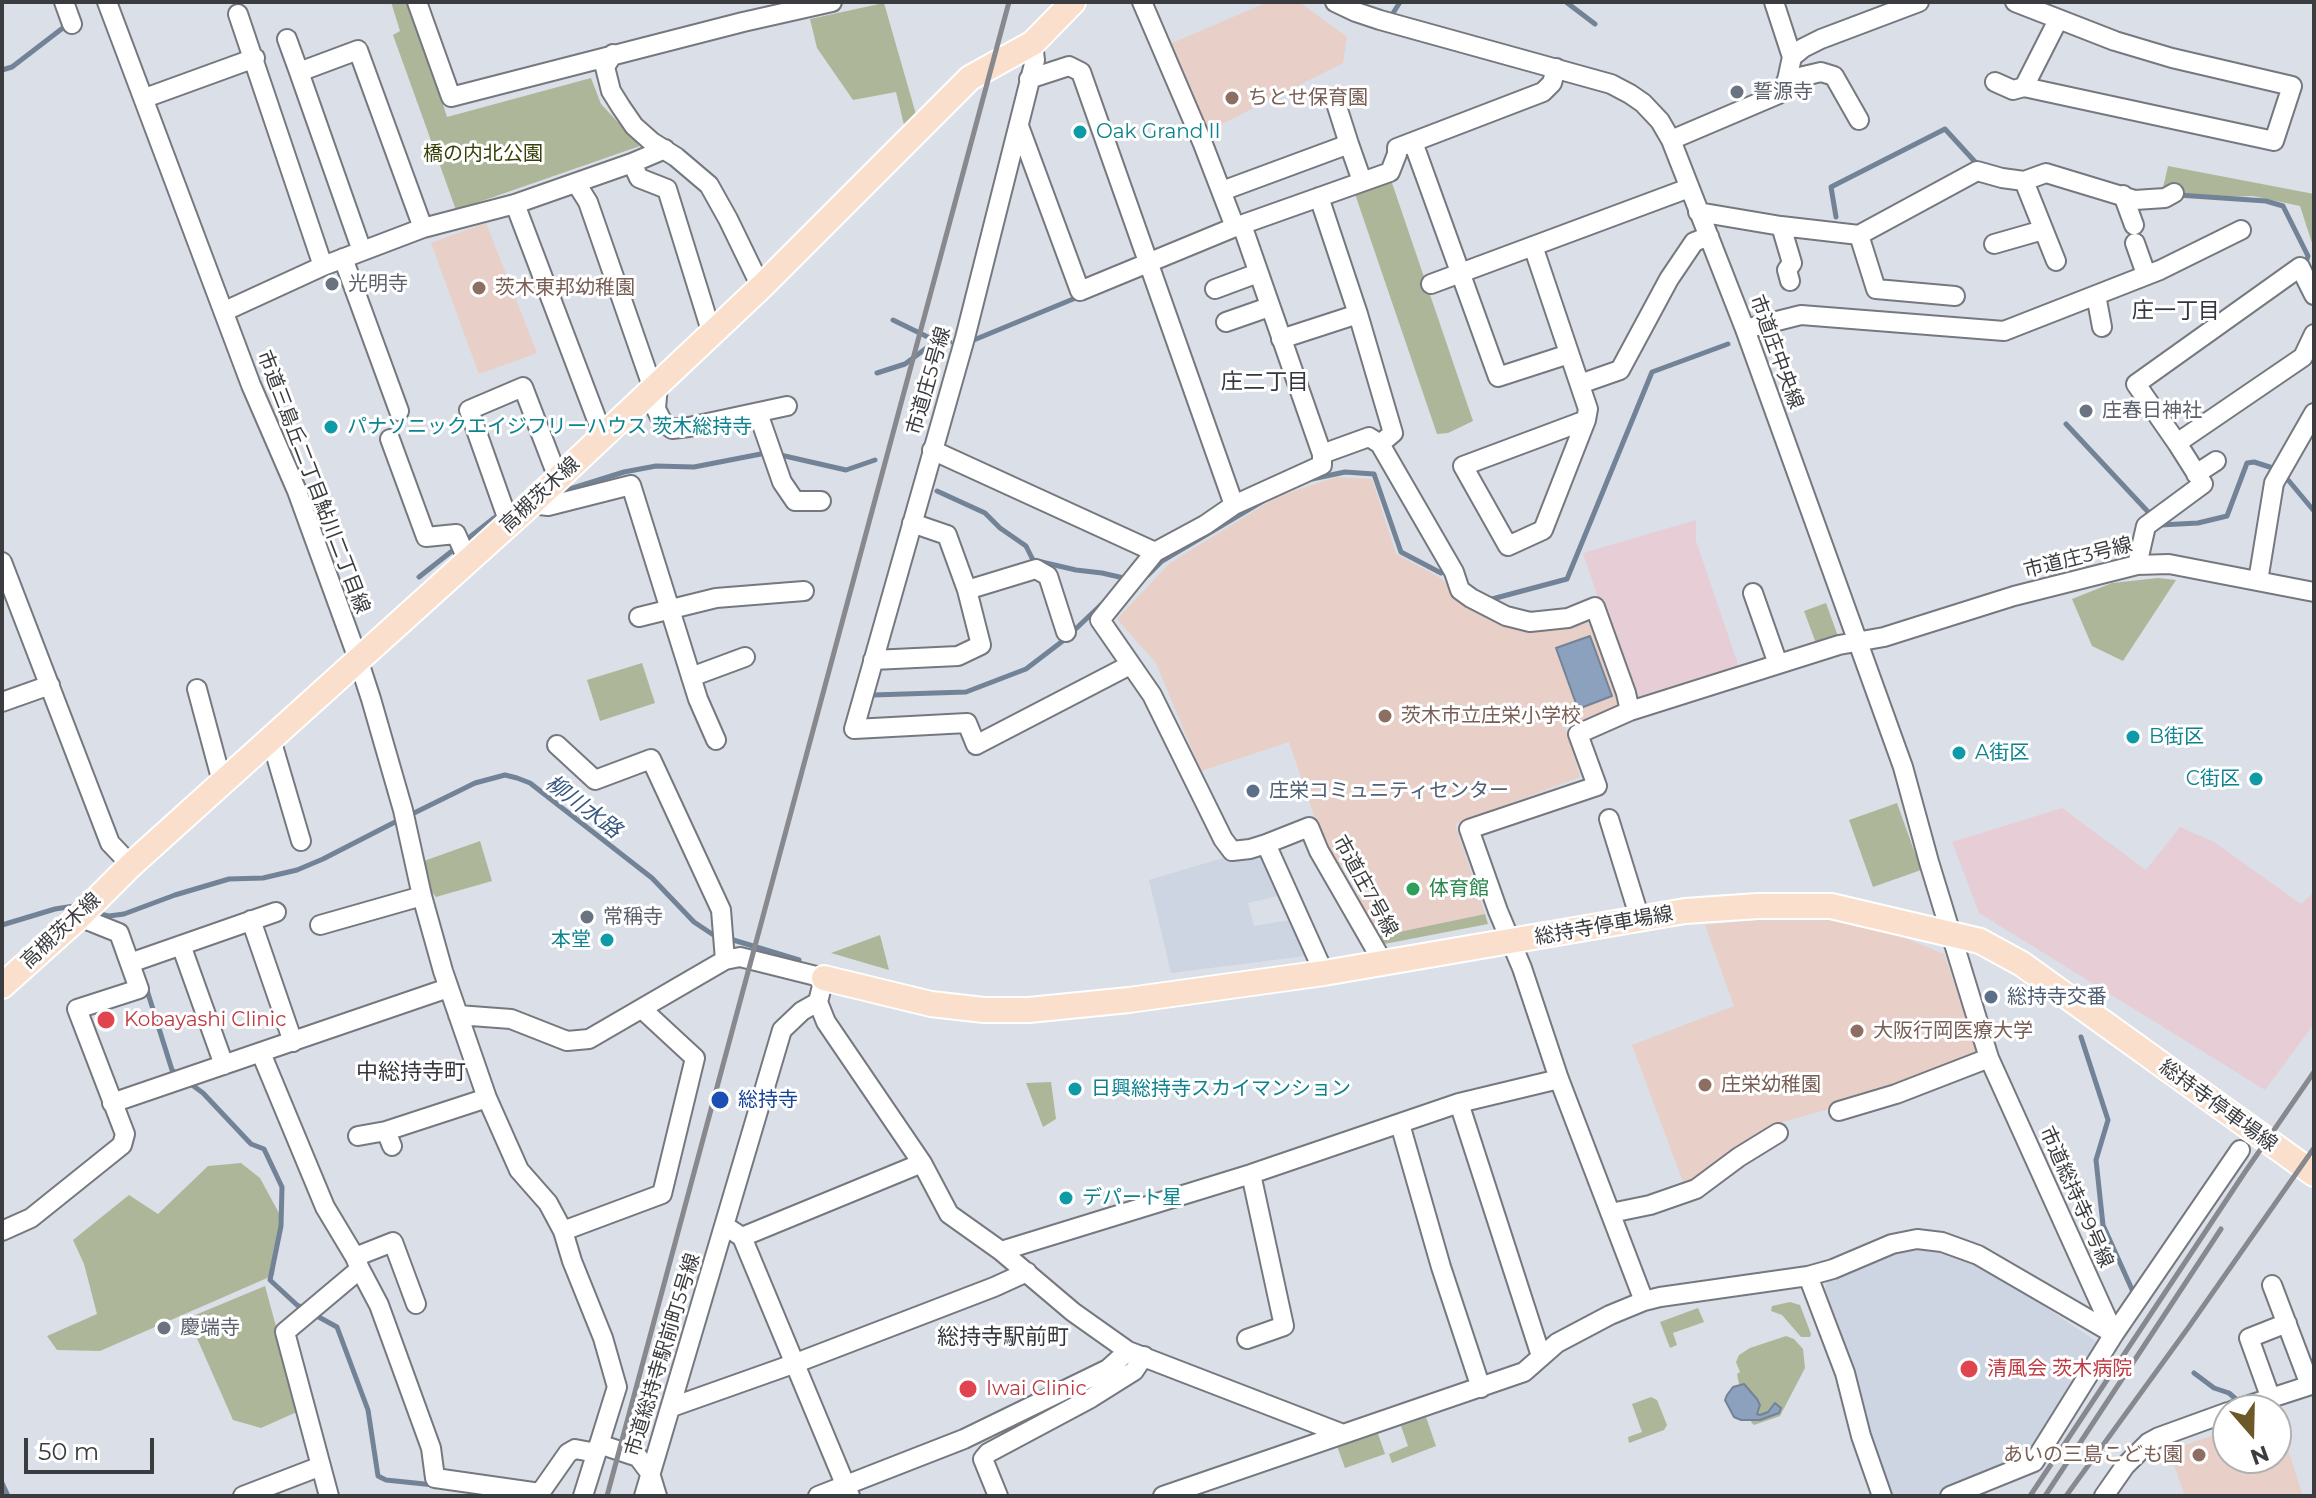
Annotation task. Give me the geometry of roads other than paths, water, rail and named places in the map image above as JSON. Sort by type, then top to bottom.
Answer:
[{"type":"main road","name":"高槻茨木線","points":[[2,986],[222,782],[531,504],[761,287],[970,78],[1033,43],[1073,2]]},
{"type":"main road","name":"総持寺停車場線","points":[[824,978],[931,1004],[984,1010],[1029,1010],[1129,1000],[1384,964],[1685,911],[1758,906],[1831,906],[1980,941],[2022,964],[2314,1174]]},
{"type":"street","points":[[64,2],[72,24]]},
{"type":"street","name":"市道三島丘二丁目鮎川二丁目線","points":[[107,2],[251,385],[297,491],[358,659],[403,810],[422,896],[448,988],[487,1098],[519,1170],[548,1203],[563,1231],[603,1338],[617,1387],[583,1496]]},
{"type":"street","points":[[417,2],[451,97],[613,54],[832,2]]},
{"type":"street","points":[[1142,2],[1258,273],[1322,454],[1322,465],[1234,505],[1155,552],[1100,620],[1152,695],[1223,839],[1232,851],[1266,844],[1324,973]]},
{"type":"street","name":"市道庄中央線","points":[[1335,2],[1356,12],[1381,15],[1611,84],[1630,94],[1660,121],[1671,140],[1745,329],[1903,767],[1952,934]]},
{"type":"street","points":[[1671,140],[1779,94],[1787,80],[1792,57],[1774,2]]},
{"type":"street","points":[[1792,57],[1821,39],[1919,2]]},
{"type":"street","points":[[1995,82],[2013,90],[2024,87],[2274,141],[2292,86],[2172,58],[2115,41],[2015,2]]},
{"type":"street","points":[[238,14],[323,266]]},
{"type":"street","points":[[2024,87],[2058,20]]},
{"type":"street","points":[[287,39],[362,251]]},
{"type":"street","name":"市道庄5号線","points":[[1033,43],[1035,60],[965,338],[854,729],[967,723],[976,745],[1130,665]]},
{"type":"street","points":[[299,72],[358,50],[423,228]]},
{"type":"street","points":[[613,54],[605,67],[611,91],[634,126],[709,185],[761,287]]},
{"type":"street","points":[[145,98],[255,58]]},
{"type":"street","points":[[1029,79],[1069,66],[1081,72],[1234,505]]},
{"type":"street","points":[[1019,126],[1080,291],[1238,226],[1390,172],[1397,148],[1543,92],[1552,83],[1556,68]]},
{"type":"street","points":[[1787,80],[1821,72],[1834,76],[1859,120]]},
{"type":"street","points":[[611,91],[638,125],[680,154],[711,183],[726,208],[728,219]]},
{"type":"street","points":[[1334,97],[1362,181]]},
{"type":"street","points":[[1413,142],[1498,377],[1569,354]]},
{"type":"street","points":[[1222,191],[1349,144]]},
{"type":"street","points":[[225,311],[323,266],[423,228],[515,204],[665,149]]},
{"type":"street","points":[[632,163],[639,178],[667,189],[712,334]]},
{"type":"street","points":[[1698,212],[1859,235],[1977,171],[2024,181],[2046,173],[2135,200],[2169,195]]},
{"type":"street","points":[[2024,181],[2056,261]]},
{"type":"street","points":[[576,183],[588,202],[656,386],[656,409],[662,421],[672,429],[787,406]]},
{"type":"street","points":[[1431,284],[1689,188]]},
{"type":"street","points":[[2123,195],[2146,274]]},
{"type":"street","points":[[1319,197],[1393,433],[1380,444]]},
{"type":"street","points":[[515,204],[603,436]]},
{"type":"street","points":[[1781,226],[1792,263],[1787,270],[1790,281]]},
{"type":"street","points":[[1994,244],[2043,230]]},
{"type":"street","points":[[1745,329],[1801,315],[2004,331],[2160,270],[2241,230]]},
{"type":"street","points":[[1859,235],[1876,289],[1955,296]]},
{"type":"street","points":[[1580,384],[1620,370],[1669,279],[1694,242],[1709,236]]},
{"type":"street","points":[[1533,246],[1588,409],[1586,420],[1543,530],[1508,546],[1463,466],[1586,420]]},
{"type":"street","points":[[343,258],[399,411]]},
{"type":"street","points":[[2137,565],[2147,525],[2203,484],[2136,384],[2300,267],[2314,295]]},
{"type":"street","points":[[1215,289],[1258,273]]},
{"type":"street","points":[[2096,295],[2102,327]]},
{"type":"street","points":[[1226,322],[1269,307]]},
{"type":"street","points":[[1281,339],[1358,314]]},
{"type":"street","points":[[2177,443],[2303,357],[2314,334]]},
{"type":"street","points":[[509,523],[469,410],[523,387],[558,478]]},
{"type":"street","points":[[758,413],[782,482],[795,501],[821,501]]},
{"type":"street","points":[[2258,581],[2274,483],[2306,446],[2314,413]]},
{"type":"street","points":[[1322,454],[1369,437],[1380,444],[1454,572],[1460,590],[1506,616],[1530,622],[1568,618],[1595,607],[1630,711]]},
{"type":"street","points":[[390,439],[426,537],[456,534],[468,561]]},
{"type":"street","points":[[932,450],[1155,552]]},
{"type":"street","points":[[2196,474],[2216,461]]},
{"type":"street","points":[[531,504],[548,506],[631,485],[691,677],[716,740]]},
{"type":"street","points":[[873,660],[958,656],[981,645],[967,590],[947,535],[912,523]]},
{"type":"street","points":[[2,562],[110,843],[131,865]]},
{"type":"street","name":"市道庄3号線","points":[[1511,942],[1469,829],[1597,786],[1578,734],[1630,711],[1839,645],[1884,637],[2014,596],[2137,565],[2169,564],[2314,592]]},
{"type":"street","points":[[967,590],[1036,569],[1048,576],[1066,632]]},
{"type":"street","points":[[639,617],[716,598],[804,591]]},
{"type":"street","points":[[783,593],[784,612]]},
{"type":"street","points":[[1753,593],[1778,664]]},
{"type":"street","points":[[691,677],[745,657]]},
{"type":"street","points":[[2,702],[50,685]]},
{"type":"street","points":[[197,689],[222,782]]},
{"type":"street","points":[[271,739],[301,841]]},
{"type":"street","points":[[557,745],[595,780],[651,759],[721,910],[725,960]]},
{"type":"street","points":[[296,821],[315,815]]},
{"type":"street","points":[[1609,819],[1640,919]]},
{"type":"street","name":"市道庄7号線","points":[[1266,844],[1309,827],[1319,851],[1384,964]]},
{"type":"street","points":[[320,925],[422,896]]},
{"type":"street","points":[[130,963],[276,912]]},
{"type":"street","points":[[2,1231],[31,1218],[122,1145],[125,1134],[77,1009],[139,989],[119,933],[79,917]]},
{"type":"street","points":[[251,920],[293,1042]]},
{"type":"street","name":"市道総持寺9号線","points":[[1952,934],[1989,1058],[2114,1334]]},
{"type":"street","points":[[1511,942],[1559,1079],[1644,1301]]},
{"type":"street","points":[[181,945],[224,1065]]},
{"type":"street","points":[[458,1015],[511,1019],[567,1041],[589,1039],[725,960],[740,957],[824,978],[818,1002],[826,1022],[922,1163],[949,1214],[1001,1251],[1073,1312],[1136,1354],[1343,1434]]},
{"type":"street","points":[[112,1103],[448,988]]},
{"type":"street","points":[[818,1002],[802,1011],[782,1030],[725,1226],[742,1237],[848,1490]]},
{"type":"street","points":[[563,1231],[662,1194],[695,1058],[642,1009]]},
{"type":"street","points":[[261,1053],[325,1207],[379,1305],[431,1448],[435,1478],[540,1493],[568,1453],[575,1449],[598,1448],[638,1457],[650,1473],[657,1496]]},
{"type":"street","points":[[1839,1111],[1896,1094],[1989,1058]]},
{"type":"street","points":[[1001,1251],[1251,1174],[1459,1103],[1559,1079]]},
{"type":"street","points":[[358,1136],[389,1138],[487,1098]]},
{"type":"street","points":[[1459,1103],[1541,1356]]},
{"type":"street","points":[[1400,1124],[1441,1267],[1481,1388]]},
{"type":"street","points":[[1611,1213],[1650,1205],[1696,1189],[1778,1133]]},
{"type":"street","points":[[1950,1496],[2034,1462],[2114,1334],[2240,1150]]},
{"type":"street","points":[[742,1237],[922,1163]]},
{"type":"street","points":[[1247,1339],[1284,1326],[1251,1174]]},
{"type":"street","name":"市道総持寺駅前町5号線","points":[[644,1496],[725,1226]]},
{"type":"street","points":[[1163,1496],[1524,1372],[1557,1343],[1644,1301],[1808,1276],[1892,1244],[1917,1239],[1942,1242],[1978,1255],[2114,1334]]},
{"type":"street","points":[[329,1496],[285,1332],[357,1263],[393,1242],[416,1304]]},
{"type":"street","points":[[672,1407],[796,1363],[1027,1272]]},
{"type":"street","points":[[1808,1276],[1845,1373],[1861,1436],[1882,1496]]},
{"type":"street","points":[[2272,1285],[2312,1385],[2286,1394]]},
{"type":"street","points":[[2269,1394],[2249,1338],[2287,1323]]},
{"type":"street","points":[[818,1496],[848,1490],[964,1439],[1136,1354]]},
{"type":"street","points":[[998,1496],[983,1459],[988,1453],[1091,1398],[1134,1371],[1136,1354]]},
{"type":"street","points":[[2104,1496],[2125,1466],[2148,1443],[2212,1418]]},
{"type":"street","points":[[243,1496],[321,1466]]},
{"type":"water","points":[[1590,636],[1612,696],[1578,709],[1556,648]]},
{"type":"water","points":[[1744,1384],[1760,1405],[1757,1414],[1768,1412],[1775,1403],[1781,1408],[1779,1413],[1760,1420],[1734,1417],[1725,1400],[1733,1387]]},
{"type":"waterway","points":[[1390,18],[1400,2]]},
{"type":"waterway","points":[[1566,2],[1595,24]]},
{"type":"waterway","points":[[2,70],[12,67],[68,24]]},
{"type":"waterway","points":[[1836,217],[1831,187],[1945,129],[1977,164]]},
{"type":"waterway","points":[[2178,195],[2266,201],[2283,206],[2308,256],[2306,262],[2309,267]]},
{"type":"waterway","points":[[969,342],[1078,297]]},
{"type":"waterway","points":[[893,320],[936,341]]},
{"type":"waterway","points":[[877,373],[905,364],[936,341],[950,342]]},
{"type":"waterway","points":[[1492,599],[1567,579],[1652,372],[1728,344]]},
{"type":"waterway","points":[[2066,424],[2151,515]]},
{"type":"waterway","points":[[557,493],[624,472],[656,466],[694,467],[766,453]]},
{"type":"waterway","points":[[776,454],[846,470],[875,460]]},
{"type":"waterway","points":[[2160,525],[2198,523],[2227,516],[2247,463],[2276,469]]},
{"type":"waterway","points":[[1312,479],[1345,472],[1374,474],[1401,552],[1441,573]]},
{"type":"waterway","points":[[2284,475],[2314,511]]},
{"type":"waterway","points":[[937,491],[985,513],[1026,546],[1033,560],[1128,579]]},
{"type":"waterway","points":[[1148,575],[1162,561],[1263,501]]},
{"type":"waterway","points":[[419,577],[494,518]]},
{"type":"waterway","points":[[873,695],[966,692],[1026,669],[1064,640],[1104,602]]},
{"type":"waterway","name":"柳川水路","points":[[410,815],[475,783],[505,775],[530,783],[652,878],[694,922],[715,936]]},
{"type":"waterway","name":"柳川水路","points":[[100,914],[124,914],[229,879],[263,878],[297,870],[399,820]]},
{"type":"waterway","name":"柳川水路","points":[[2,925],[74,906]]},
{"type":"waterway","name":"柳川水路","points":[[730,939],[799,960]]},
{"type":"waterway","points":[[146,987],[172,1070],[177,1074]]},
{"type":"waterway","points":[[2081,1037],[2108,1120],[2096,1160],[2103,1225],[2134,1294]]},
{"type":"waterway","points":[[188,1082],[203,1093],[251,1144],[264,1149],[282,1187],[281,1226],[270,1280],[306,1310]]},
{"type":"waterway","points":[[315,1315],[337,1327],[368,1410],[378,1476],[386,1480],[434,1485]]},
{"type":"waterway","points":[[2194,1373],[2214,1388],[2230,1394]]},
{"type":"waterway","points":[[2,1483],[8,1496]]},
{"type":"railway","points":[[607,1496],[1009,2]]},
{"type":"railway","points":[[2030,1496],[2314,1072]]},
{"type":"railway","points":[[2066,1496],[2314,1148]]},
{"type":"railway","points":[[2045,1496],[2221,1229]]},
{"type":"place","name":"誓源寺","points":[[1737,92]]},
{"type":"place","name":"ちとせ保育園","points":[[1232,98]]},
{"type":"place","name":"Oak Grand II","points":[[1080,132]]},
{"type":"place","name":"光明寺","points":[[332,284]]},
{"type":"place","name":"茨木東邦幼稚園","points":[[479,288]]},
{"type":"place","name":"庄春日神社","points":[[2086,411]]},
{"type":"place","name":"パナソニックエイジフリーハウス 茨木総持寺","points":[[331,427]]},
{"type":"place","name":"茨木市立庄栄小学校","points":[[1385,716]]},
{"type":"place","name":"B街区","points":[[2133,737]]},
{"type":"place","name":"A街区","points":[[1959,753]]},
{"type":"place","name":"C街区","points":[[2256,779]]},
{"type":"place","name":"庄栄コミュニティセンター","points":[[1253,791]]},
{"type":"place","name":"体育館","points":[[1413,889]]},
{"type":"place","name":"常稱寺","points":[[587,917]]},
{"type":"place","name":"本堂","points":[[607,940]]},
{"type":"place","name":"総持寺交番","points":[[1991,997]]},
{"type":"place","name":"Kobayashi Clinic","points":[[106,1020]]},
{"type":"place","name":"大阪行岡医療大学","points":[[1857,1031]]},
{"type":"place","name":"庄栄幼稚園","points":[[1705,1085]]},
{"type":"place","name":"日興総持寺スカイマンション","points":[[1075,1089]]},
{"type":"place","name":"総持寺","points":[[720,1100]]},
{"type":"place","name":"デパート星","points":[[1066,1198]]},
{"type":"place","name":"慶端寺","points":[[164,1328]]},
{"type":"place","name":"清風会 茨木病院","points":[[1969,1369]]},
{"type":"place","name":"Iwai Clinic","points":[[968,1389]]},
{"type":"place","name":"あいの三島こども園","points":[[2199,1455]]},
{"type":"district","name":"庄一丁目","points":[[2176,312]]},
{"type":"district","name":"庄二丁目","points":[[1265,383]]},
{"type":"district","name":"中総持寺町","points":[[411,1073]]},
{"type":"district","name":"総持寺駅前町","points":[[1003,1338]]},
{"type":"park label","name":"橋の内北公園","points":[[483,154]]}]
